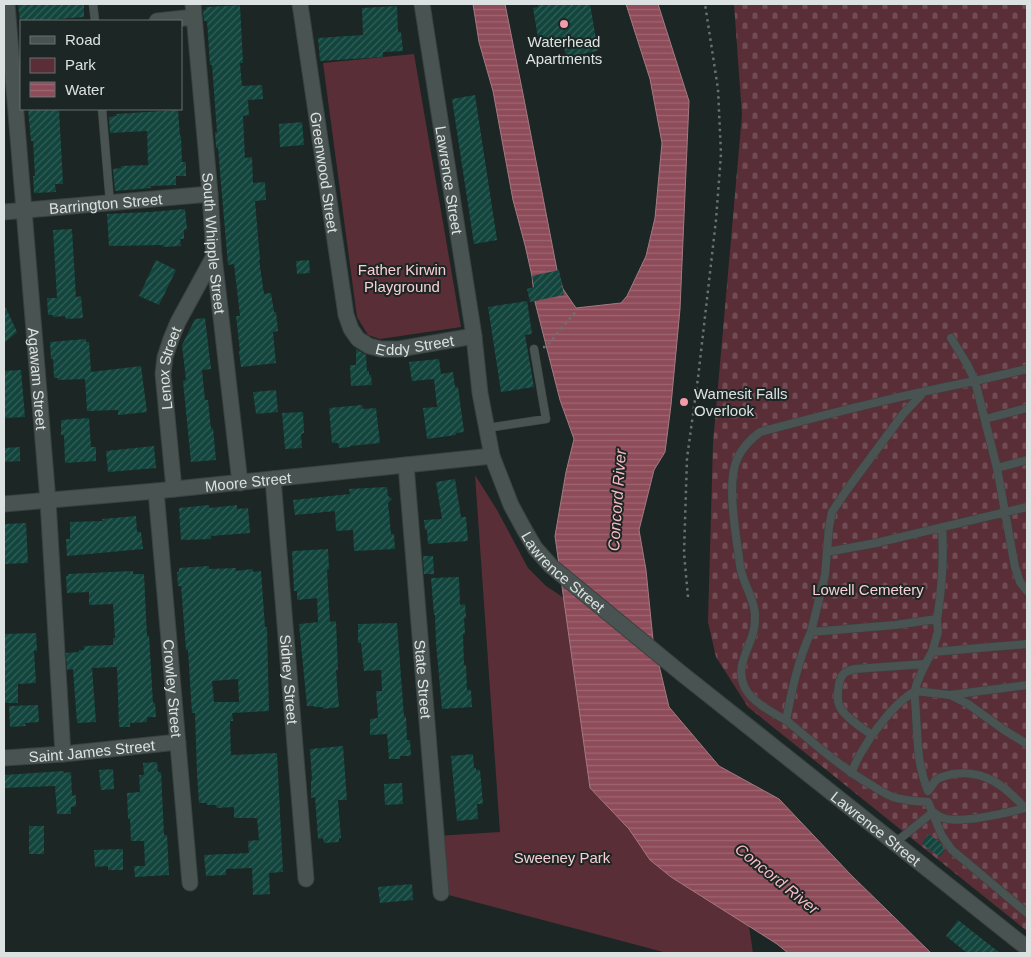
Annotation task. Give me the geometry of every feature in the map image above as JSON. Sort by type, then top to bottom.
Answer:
[{"type":"street","name":"Agawam Street","points":[[7,4],[12,34],[48,501],[63,754]]},
{"type":"street","name":"Greenwood Street","points":[[300,4],[346,315],[351,329],[358,339]]},
{"type":"street","name":"Lawrence Street","points":[[422,4],[474,336],[486,428],[492,456],[511,505],[535,548],[551,566],[682,673],[1027,948]]},
{"type":"street","points":[[160,20],[193,11]]},
{"type":"street","name":"South Whipple Street","points":[[193,11],[214,256],[240,483]]},
{"type":"street","name":"Barrington Street","points":[[4,212],[210,194]]},
{"type":"street","name":"Lenox Street","points":[[174,489],[163,374],[170,339],[214,256]]},
{"type":"street","name":"Eddy Street","points":[[358,339],[369,346],[381,350],[399,349],[474,336]]},
{"type":"street","name":"Moore Street","points":[[4,504],[240,483],[492,456]]},
{"type":"street","name":"State Street","points":[[406,465],[441,893]]},
{"type":"street","name":"Sidney Street","points":[[273,479],[306,879]]},
{"type":"street","name":"Crowley Street","points":[[156,491],[190,883]]},
{"type":"street","name":"Saint James Street","points":[[4,758],[178,742]]},
{"type":"lane","points":[[93,4],[95,20]]},
{"type":"lane","points":[[102,110],[110,203]]},
{"type":"lane","points":[[951,338],[975,381],[1006,512],[1015,567],[1020,582],[1027,591]]},
{"type":"lane","points":[[486,428],[546,419],[534,348]]},
{"type":"lane","points":[[928,802],[894,797],[851,773],[825,754],[786,720],[754,699],[745,689],[741,678],[741,670],[743,658],[754,630],[755,615],[754,606],[742,573],[732,497],[732,476],[737,458],[748,442],[760,432],[822,415],[1027,369]]},
{"type":"lane","points":[[786,720],[799,660],[810,632],[825,575],[832,512],[846,490],[904,414],[925,391]]},
{"type":"lane","points":[[985,419],[1027,408]]},
{"type":"lane","points":[[996,468],[1027,460]]},
{"type":"lane","points":[[827,552],[876,543],[1027,507]]},
{"type":"lane","points":[[942,527],[943,565],[937,619],[938,632],[932,652],[925,664],[915,691],[917,744],[922,778],[928,791],[928,802],[942,836],[952,850],[1027,913]]},
{"type":"lane","points":[[810,632],[895,625],[937,619]]},
{"type":"lane","points":[[932,652],[1027,644]]},
{"type":"lane","points":[[872,735],[856,723],[839,705],[839,684],[842,675],[846,671],[855,669],[925,664]]},
{"type":"lane","points":[[851,773],[872,735],[903,698],[915,691],[950,695],[1027,685]]},
{"type":"lane","points":[[950,695],[968,704],[1027,744]]},
{"type":"lane","points":[[928,791],[936,780],[949,774],[964,772],[997,782],[1026,808]]},
{"type":"lane","points":[[933,812],[943,818],[956,820],[990,816],[1026,808]]},
{"type":"lane","points":[[896,842],[933,812]]},
{"type":"path","points":[[688,597],[684,553],[687,458],[716,220],[721,154],[718,89],[705,4]]},
{"type":"path","points":[[546,347],[577,310]]},
{"type":"green space","name":"Lowell Cemetery","points":[[734,4],[1027,4],[1027,931],[748,707],[716,657],[708,622],[713,443],[742,115]]},
{"type":"green space","name":"Father Kirwin Playground","points":[[414,54],[461,327],[380,339],[368,335],[357,317],[323,63]]},
{"type":"green space","name":"Sweeney Park","points":[[475,475],[497,510],[528,568],[546,586],[564,598],[590,788],[629,829],[650,860],[671,877],[749,926],[753,953],[667,953],[441,893],[436,836],[500,832]]},
{"type":"water","name":"Concord River","points":[[473,4],[505,4],[557,270],[563,289],[576,308],[621,303],[627,296],[646,256],[655,218],[662,143],[650,79],[626,4],[658,4],[689,101],[680,309],[671,405],[665,452],[654,470],[639,530],[646,570],[653,640],[669,707],[719,766],[779,799],[851,875],[931,953],[788,953],[777,944],[671,877],[650,860],[629,829],[590,788],[555,536],[566,472],[574,439],[560,400],[535,302],[532,276],[513,200],[493,91],[479,42]]},
{"type":"building","points":[[18,4],[84,4],[84,17],[20,20],[20,22]]},
{"type":"building","name":"Waterhead Apartments","points":[[538,4],[590,4],[598,51],[566,57],[563,40],[539,44],[533,8],[538,7]]},
{"type":"building","points":[[240,5],[243,63],[240,63],[242,86],[262,85],[263,99],[248,100],[249,115],[243,116],[245,158],[252,157],[253,183],[265,182],[266,200],[255,201],[259,260],[264,294],[271,293],[278,331],[273,332],[276,363],[241,367],[236,316],[240,316],[234,264],[228,265],[218,148],[216,148],[215,132],[217,132],[212,65],[210,65],[207,21],[204,21],[203,10],[206,10],[206,7]]},
{"type":"building","points":[[397,6],[398,32],[401,32],[403,51],[383,52],[383,57],[320,61],[318,38],[363,35],[362,8]]},
{"type":"building","points":[[475,95],[497,240],[474,244],[452,99]]},
{"type":"building","points":[[28,110],[59,110],[63,184],[55,184],[56,192],[34,193],[33,141],[31,141]]},
{"type":"building","points":[[178,110],[182,162],[186,162],[186,176],[176,176],[176,185],[150,186],[151,188],[115,191],[113,169],[121,168],[121,166],[148,165],[147,131],[110,133],[109,117],[117,116],[116,114]]},
{"type":"building","points":[[302,122],[304,145],[280,147],[279,124]]},
{"type":"building","points":[[185,209],[187,229],[184,230],[184,239],[180,239],[181,246],[109,246],[107,214]]},
{"type":"building","points":[[72,229],[76,297],[81,296],[83,318],[66,319],[65,316],[53,317],[53,315],[48,315],[47,298],[57,298],[53,230]]},
{"type":"building","points":[[156,260],[176,270],[159,305],[139,296]]},
{"type":"building","points":[[309,260],[310,273],[297,274],[296,261]]},
{"type":"building","points":[[559,270],[564,295],[530,302],[527,289],[534,287],[532,276]]},
{"type":"building","points":[[527,301],[532,334],[525,335],[534,387],[501,392],[488,307]]},
{"type":"building","points":[[4,304],[17,332],[4,343]]},
{"type":"building","points":[[205,318],[211,369],[202,370],[205,400],[208,400],[211,429],[213,428],[216,460],[191,462],[183,381],[186,380],[182,345],[195,319]]},
{"type":"building","points":[[86,339],[86,342],[89,342],[91,372],[141,366],[147,412],[118,415],[118,410],[87,411],[85,379],[58,380],[58,378],[54,378],[50,342]]},
{"type":"building","points":[[356,349],[366,355],[367,371],[371,375],[372,385],[351,386],[350,365],[356,365]]},
{"type":"building","points":[[439,359],[441,374],[453,372],[455,387],[458,387],[464,432],[427,439],[423,408],[437,407],[434,379],[412,381],[409,362]]},
{"type":"building","points":[[21,370],[25,417],[4,418],[4,371]]},
{"type":"building","points":[[276,390],[278,412],[256,414],[253,392]]},
{"type":"building","points":[[362,405],[363,409],[376,408],[380,443],[339,448],[338,443],[332,443],[329,408]]},
{"type":"building","points":[[303,412],[304,433],[301,434],[302,448],[285,449],[282,413]]},
{"type":"building","points":[[89,418],[91,447],[96,447],[96,461],[65,463],[64,435],[61,435],[61,420]]},
{"type":"building","points":[[154,446],[156,468],[108,472],[106,451]]},
{"type":"building","points":[[20,447],[20,461],[4,462],[4,448]]},
{"type":"building","points":[[455,479],[461,517],[466,517],[468,541],[428,544],[424,520],[442,519],[436,482]]},
{"type":"building","points":[[387,487],[388,496],[392,499],[388,503],[391,534],[394,534],[395,549],[354,551],[353,530],[336,531],[335,511],[295,515],[293,500],[350,494],[349,489]]},
{"type":"building","points":[[209,505],[210,508],[237,505],[237,509],[248,508],[250,533],[211,536],[211,539],[181,540],[179,508]]},
{"type":"building","points":[[136,516],[137,532],[141,532],[143,549],[67,556],[66,539],[70,539],[70,522],[103,521],[102,519]]},
{"type":"building","points":[[26,523],[28,563],[4,564],[4,524]]},
{"type":"building","points":[[328,549],[329,569],[327,570],[330,622],[336,621],[338,670],[336,670],[339,707],[323,709],[323,707],[307,706],[299,624],[318,622],[317,598],[297,600],[297,591],[294,591],[292,551]]},
{"type":"building","points":[[423,556],[433,556],[434,574],[424,574]]},
{"type":"building","points":[[209,566],[209,569],[236,568],[236,571],[253,569],[253,572],[261,571],[265,627],[267,627],[269,711],[232,713],[233,721],[230,721],[231,755],[277,753],[283,872],[269,873],[270,894],[253,895],[252,868],[226,869],[226,875],[206,876],[204,855],[249,853],[248,841],[259,840],[257,818],[234,818],[234,807],[217,808],[216,805],[199,803],[195,713],[192,713],[181,586],[178,586],[177,572],[179,572],[179,568]],"holes":[[[238,679],[239,702],[214,702],[212,681]]]},
{"type":"building","points":[[133,571],[133,574],[144,574],[147,636],[149,636],[153,703],[155,703],[156,717],[147,717],[147,722],[130,723],[130,727],[119,727],[117,667],[92,668],[96,722],[77,723],[73,669],[67,670],[66,653],[79,652],[79,650],[84,650],[84,646],[113,645],[113,638],[115,638],[113,604],[89,605],[89,592],[67,593],[66,576],[68,574]]},
{"type":"building","points":[[459,577],[460,605],[465,604],[466,618],[464,618],[465,634],[463,634],[464,665],[466,665],[467,690],[471,690],[472,707],[442,709],[431,578]]},
{"type":"building","points":[[397,623],[404,717],[406,716],[407,740],[410,740],[411,756],[389,759],[387,734],[370,735],[370,719],[378,718],[376,691],[382,691],[381,670],[364,671],[361,643],[358,643],[358,624]]},
{"type":"building","points":[[36,633],[37,651],[34,651],[36,683],[18,684],[18,703],[5,703],[4,634]]},
{"type":"building","points":[[38,705],[39,722],[25,723],[26,726],[10,727],[9,706]]},
{"type":"building","points":[[343,746],[347,800],[338,800],[341,838],[339,838],[339,842],[324,843],[323,838],[318,839],[315,797],[311,798],[310,749]]},
{"type":"building","points":[[473,754],[474,768],[480,770],[483,804],[477,804],[478,819],[457,821],[451,756]]},
{"type":"building","points":[[157,762],[158,772],[161,772],[164,835],[167,835],[169,875],[135,877],[134,866],[145,866],[144,841],[131,841],[127,793],[140,792],[139,775],[144,775],[143,763]]},
{"type":"building","points":[[113,769],[114,789],[101,790],[99,770]]},
{"type":"building","points":[[64,771],[64,773],[71,772],[72,796],[76,795],[76,806],[71,807],[71,814],[57,814],[55,786],[4,788],[4,775]]},
{"type":"building","points":[[402,783],[403,804],[385,805],[384,784]]},
{"type":"building","points":[[29,826],[44,826],[44,854],[29,854]]},
{"type":"building","points":[[928,834],[940,842],[945,850],[940,857],[922,844]]},
{"type":"building","points":[[123,849],[123,870],[108,870],[108,866],[95,867],[94,850]]},
{"type":"building","points":[[412,884],[413,900],[380,903],[378,887]]},
{"type":"building","points":[[958,920],[1000,953],[967,953],[946,936]]},
{"type":"place","name":"Waterhead Apartments","points":[[564,24]]},
{"type":"place","name":"Wamesit Falls Overlook","points":[[684,402]]}]
